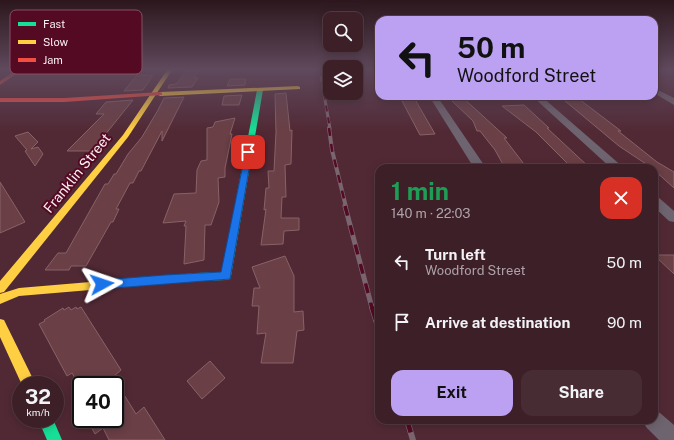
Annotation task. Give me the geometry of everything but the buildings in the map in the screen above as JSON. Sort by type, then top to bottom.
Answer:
[{"type":"street","name":"Franklin Street","points":[[0,290],[126,136],[156,91]]},
{"type":"street","points":[[0,100],[64,100],[154,94],[246,91]]},
{"type":"street","points":[[0,298],[19,292],[165,279],[226,276],[260,91]]},
{"type":"street","points":[[658,92],[674,102]]},
{"type":"street","points":[[436,100],[477,164]]},
{"type":"street","points":[[541,100],[613,164]]},
{"type":"street","points":[[658,204],[674,218]]},
{"type":"street","points":[[0,324],[25,376]]},
{"type":"street","points":[[657,424],[673,439]]},
{"type":"street","points":[[49,428],[55,440]]},
{"type":"railway","points":[[323,91],[330,129]]},
{"type":"railway","points":[[329,128],[332,150],[346,207]]},
{"type":"railway","points":[[345,206],[372,308]]},
{"type":"railway","points":[[372,307],[375,317]]},
{"type":"railway","points":[[408,424],[413,440]]},
{"type":"traffic: fast","points":[[197,277],[226,276],[260,91]]},
{"type":"traffic: fast","points":[[49,428],[55,440]]},
{"type":"traffic: slow","points":[[0,289],[126,136],[156,91]]},
{"type":"traffic: slow","points":[[160,94],[240,91]]},
{"type":"traffic: slow","points":[[0,299],[19,292],[197,277]]},
{"type":"traffic: slow","points":[[0,324],[25,376]]},
{"type":"traffic: jam","points":[[0,100],[64,100],[160,94]]},
{"type":"route","points":[[102,284],[226,276],[248,152]]}]
